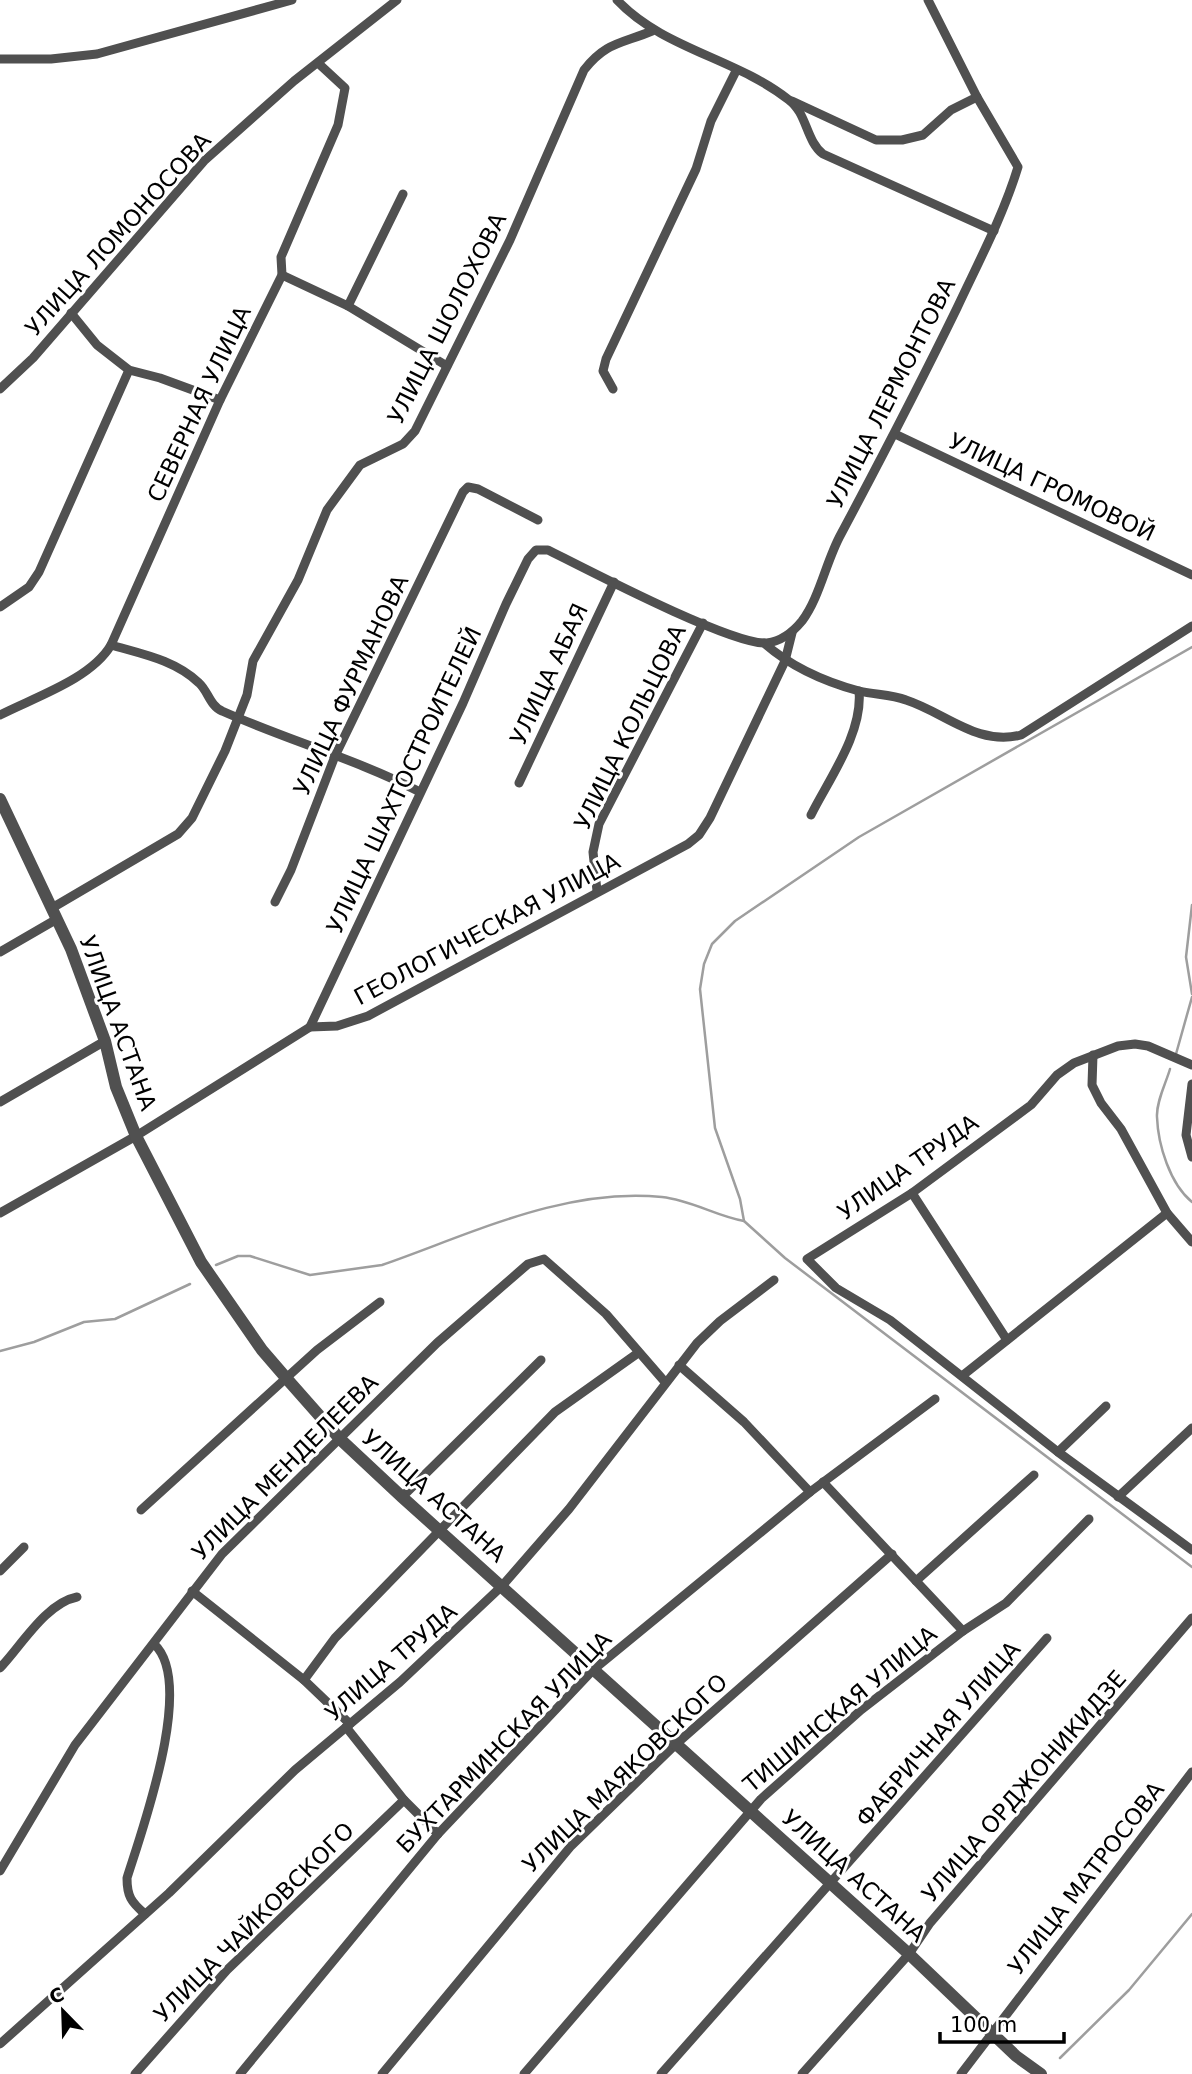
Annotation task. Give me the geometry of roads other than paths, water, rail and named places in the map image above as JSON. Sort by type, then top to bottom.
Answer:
[{"type":"street","points":[[0,59],[51,59],[97,54],[292,0]]},
{"type":"street","name":"УЛИЦА ЛОМОНОСОВА","points":[[0,389],[33,358],[204,161],[318,63],[397,0]]},
{"type":"street","points":[[617,0],[652,31],[762,82],[791,101],[833,118],[867,137],[902,140],[923,135],[951,110],[977,97],[928,0]]},
{"type":"street","name":"УЛИЦА ШОЛОХОВА","points":[[0,952],[188,824],[225,751],[239,716],[247,695],[253,661],[298,580],[327,510],[360,465],[410,439],[510,240],[584,70],[598,52],[611,44],[652,31]]},
{"type":"street","name":"СЕВЕРНАЯ УЛИЦА","points":[[0,715],[89,670],[103,658],[111,645],[219,401],[282,275],[281,257],[338,125],[346,96],[344,84],[318,63]]},
{"type":"street","points":[[613,389],[603,371],[606,359],[691,180],[711,121],[736,71]]},
{"type":"street","name":"УЛИЦА ЛЕРМОНТОВА","points":[[699,835],[785,661],[792,633],[804,618],[834,548],[895,434],[994,231],[1018,167],[977,97]]},
{"type":"street","points":[[791,101],[798,108],[817,149],[823,154],[994,231]]},
{"type":"street","points":[[348,306],[403,194]]},
{"type":"street","points":[[282,275],[348,306],[447,366]]},
{"type":"street","points":[[71,313],[97,345],[129,370],[160,378],[219,401]]},
{"type":"street","points":[[0,607],[29,587],[39,572],[129,370]]},
{"type":"street","name":"УЛИЦА ГРОМОВОЙ","points":[[895,434],[1192,575]]},
{"type":"street","name":"УЛИЦА ФУРМАНОВА","points":[[275,902],[291,870],[335,756],[453,509],[468,487],[478,489],[538,520]]},
{"type":"street","name":"УЛИЦА ШАХТОСТРОИТЕЛЕЙ","points":[[310,1027],[463,704],[528,559],[536,550],[548,550],[614,582]]},
{"type":"street","points":[[614,582],[703,623],[764,643],[785,661],[859,691],[908,700],[978,734],[1002,739],[1031,728],[1192,626]]},
{"type":"street","name":"УЛИЦА АБАЯ","points":[[519,783],[614,582]]},
{"type":"street","name":"УЛИЦА КОЛЬЦОВА","points":[[597,891],[593,852],[599,824],[703,623]]},
{"type":"street","points":[[764,643],[792,633]]},
{"type":"street","points":[[111,645],[163,660],[184,670],[201,685],[219,710],[372,769],[420,792]]},
{"type":"street","points":[[811,815],[849,740],[859,714],[859,691]]},
{"type":"street","name":"УЛИЦА АСТАНА","points":[[0,799],[6,825],[71,949],[105,1041],[116,1087],[136,1136],[206,1270],[262,1350],[340,1438],[402,1497],[675,1745],[751,1810],[1016,2056],[1041,2074]]},
{"type":"street","name":"ГЕОЛОГИЧЕСКАЯ УЛИЦА","points":[[0,1213],[136,1136],[310,1027],[337,1026],[368,1016],[699,835]]},
{"type":"street","points":[[0,1102],[105,1041]]},
{"type":"street","name":"УЛИЦА ТРУДА","points":[[962,1376],[890,1320],[836,1288],[807,1259],[912,1193],[1031,1105],[1057,1075],[1093,1055],[1118,1046],[1135,1044],[1148,1046],[1192,1065]]},
{"type":"street","points":[[1093,1055],[1092,1085],[1096,1094],[1151,1180],[1167,1213],[1192,1242]]},
{"type":"street","points":[[1192,1084],[1186,1135],[1192,1157]]},
{"type":"street","points":[[912,1193],[1007,1340]]},
{"type":"street","points":[[1167,1213],[962,1376],[1058,1452],[1192,1550]]},
{"type":"street","name":"УЛИЦА МЕНДЕЛЕЕВА","points":[[0,1871],[75,1745],[222,1554],[437,1343],[519,1271],[537,1260],[544,1259],[555,1266],[606,1314],[638,1353]]},
{"type":"street","name":"УЛИЦА ТРУДА","points":[[0,2043],[145,1914],[286,1778],[455,1633],[502,1586],[569,1508],[679,1365],[720,1321],[774,1280]]},
{"type":"street","points":[[141,1510],[317,1350],[380,1302]]},
{"type":"street","points":[[304,1680],[335,1638],[555,1412],[638,1353],[665,1382]]},
{"type":"street","points":[[402,1497],[541,1360]]},
{"type":"street","points":[[679,1365],[744,1422],[810,1492]]},
{"type":"street","name":"БУХТАРМИНСКАЯ УЛИЦА","points":[[240,2074],[438,1834],[593,1671],[810,1492],[935,1399]]},
{"type":"street","points":[[1058,1452],[1106,1406]]},
{"type":"street","points":[[1118,1497],[1192,1428]]},
{"type":"street","points":[[916,1581],[1034,1475]]},
{"type":"street","points":[[823,1482],[963,1631]]},
{"type":"street","name":"ТИШИНСКАЯ УЛИЦА","points":[[524,2074],[751,1810],[861,1710],[963,1631],[1006,1603],[1089,1519]]},
{"type":"street","points":[[0,1571],[24,1547]]},
{"type":"street","name":"УЛИЦА МАЯКОВСКОГО","points":[[382,2074],[547,1874],[675,1745],[892,1554]]},
{"type":"street","points":[[192,1591],[304,1680],[348,1726],[404,1800],[438,1834]]},
{"type":"street","points":[[0,1668],[47,1615],[67,1599],[77,1597]]},
{"type":"street","name":"УЛИЦА ОРДЖОНИКИДЗЕ","points":[[802,2074],[909,1954],[930,1923],[1192,1618]]},
{"type":"street","name":"ФАБРИЧНАЯ УЛИЦА","points":[[661,2074],[1047,1638]]},
{"type":"street","points":[[145,1914],[131,1902],[127,1886],[162,1764],[171,1686],[167,1661],[154,1644]]},
{"type":"street","name":"УЛИЦА МАТРОСОВА","points":[[961,2074],[1192,1772]]},
{"type":"street","name":"УЛИЦА ЧАЙКОВСКОГО","points":[[135,2074],[227,1970],[404,1800]]},
{"type":"waterway","points":[[1192,647],[859,837],[735,921],[712,944],[704,964],[700,989],[715,1128],[740,1199],[744,1221],[785,1258],[1192,1567]]},
{"type":"waterway","points":[[1192,905],[1186,957],[1192,994]]},
{"type":"waterway","points":[[1176,1054],[1192,997]]},
{"type":"waterway","points":[[1170,1069],[1157,1111],[1158,1128],[1172,1175],[1192,1202]]},
{"type":"waterway","points":[[216,1265],[238,1256],[250,1256],[310,1275],[382,1265],[484,1227],[554,1206],[590,1199],[662,1197],[744,1221]]},
{"type":"waterway","points":[[0,1351],[34,1342],[84,1322],[115,1319],[190,1284]]},
{"type":"waterway","points":[[1060,2058],[1129,1990],[1192,1914]]}]
